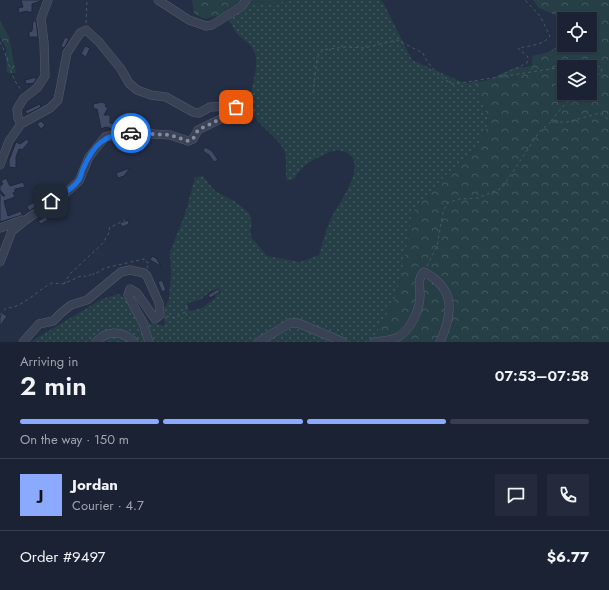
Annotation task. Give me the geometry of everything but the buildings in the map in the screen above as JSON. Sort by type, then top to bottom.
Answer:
[{"type":"street","points":[[21,124],[18,118],[17,109],[28,94],[37,88],[45,76],[44,42],[41,19],[48,0]]},
{"type":"street","points":[[158,0],[189,20],[206,26],[212,25],[242,6],[246,0]]},
{"type":"street","points":[[0,165],[9,141],[21,124],[50,108],[58,100],[67,53],[80,33],[86,30],[99,42],[121,69],[129,83],[137,90],[151,95],[166,97],[193,112],[199,113],[210,107],[233,106],[236,107],[237,111],[198,130],[193,139],[188,141],[157,134],[122,133],[104,137],[89,157],[79,180],[68,192],[26,219],[12,231],[0,262]]},
{"type":"street","points":[[0,228],[26,219]]},
{"type":"street","points":[[23,342],[39,324],[53,321],[61,312],[71,305],[86,300],[121,272],[130,270],[144,273],[147,276],[159,303],[160,314],[155,319],[137,292],[130,289],[128,295],[143,323],[149,342]]},
{"type":"street","points":[[374,342],[397,338],[404,332],[414,318],[419,308],[420,275],[424,272],[433,277],[445,290],[449,299],[449,323],[440,342]]},
{"type":"street","points":[[258,342],[290,323],[298,323],[343,342]]},
{"type":"street","points":[[96,342],[108,333],[114,332],[134,342]]},
{"type":"path","points":[[86,30],[87,0]]},
{"type":"path","points":[[498,77],[527,63],[528,57],[518,48],[539,44],[547,40],[550,36],[540,16],[525,0]]},
{"type":"path","points":[[313,94],[317,58],[322,50],[364,48],[391,40],[397,40],[423,53],[425,58],[447,82],[453,84],[557,69]]},
{"type":"path","points":[[0,42],[10,63],[16,84],[28,94]]},
{"type":"path","points":[[597,66],[602,70],[597,76]]},
{"type":"path","points":[[424,272],[437,246],[443,212],[447,203],[459,199],[478,198],[502,188],[540,131],[551,122],[565,104],[570,100]]},
{"type":"path","points":[[551,122],[567,122],[600,113],[609,120]]},
{"type":"path","points":[[64,284],[70,274],[103,243],[110,231],[110,228],[125,220]]},
{"type":"path","points":[[0,315],[6,308],[10,308],[27,300],[47,285],[52,283],[64,284],[83,275],[86,277],[94,273],[93,275],[105,268],[144,259],[144,261],[149,263],[146,272],[147,276]]},
{"type":"path","points":[[160,314],[175,318],[185,312],[188,304]]},
{"type":"green space","points":[[192,0],[242,0],[219,15],[205,19],[194,14]]},
{"type":"green space","points":[[249,0],[292,0],[283,2],[249,3]]},
{"type":"green space","points":[[292,0],[380,0],[384,4],[412,60],[462,82],[470,83],[474,81],[488,118],[487,127],[477,148],[445,176],[412,213],[403,270],[394,302],[378,329],[382,342],[30,342],[102,299],[119,294],[145,315],[150,323],[165,326],[163,310],[169,299],[171,275],[170,252],[185,214],[195,177],[203,176],[215,191],[236,202],[249,213],[252,224],[250,232],[252,238],[267,256],[300,262],[319,255],[332,216],[353,176],[355,166],[352,158],[343,151],[330,152],[310,162],[302,168],[294,179],[287,181],[286,158],[284,150],[276,139],[256,119],[251,107],[251,93],[256,65],[254,51],[247,42],[239,36],[229,20],[249,3],[283,2]],"holes":[[[212,290],[216,297],[202,308],[189,311],[187,303],[200,300]]]},
{"type":"green space","points":[[533,0],[609,0],[609,342],[382,342],[378,338],[378,329],[394,302],[403,270],[412,213],[445,176],[477,148],[487,127],[488,118],[474,81],[486,81],[518,67],[532,65],[532,56],[548,52],[557,45],[557,52],[597,52],[597,12],[557,12],[557,20],[555,15],[539,8]]},
{"type":"green space","points":[[0,20],[9,37],[16,73],[7,73],[6,48],[0,37]]},
{"type":"way so far","points":[[131,133],[170,135],[188,141],[193,139],[198,130],[221,121],[237,111],[236,107]]},
{"type":"route","points":[[51,201],[68,192],[79,180],[89,157],[104,137],[122,133],[131,133]]}]
